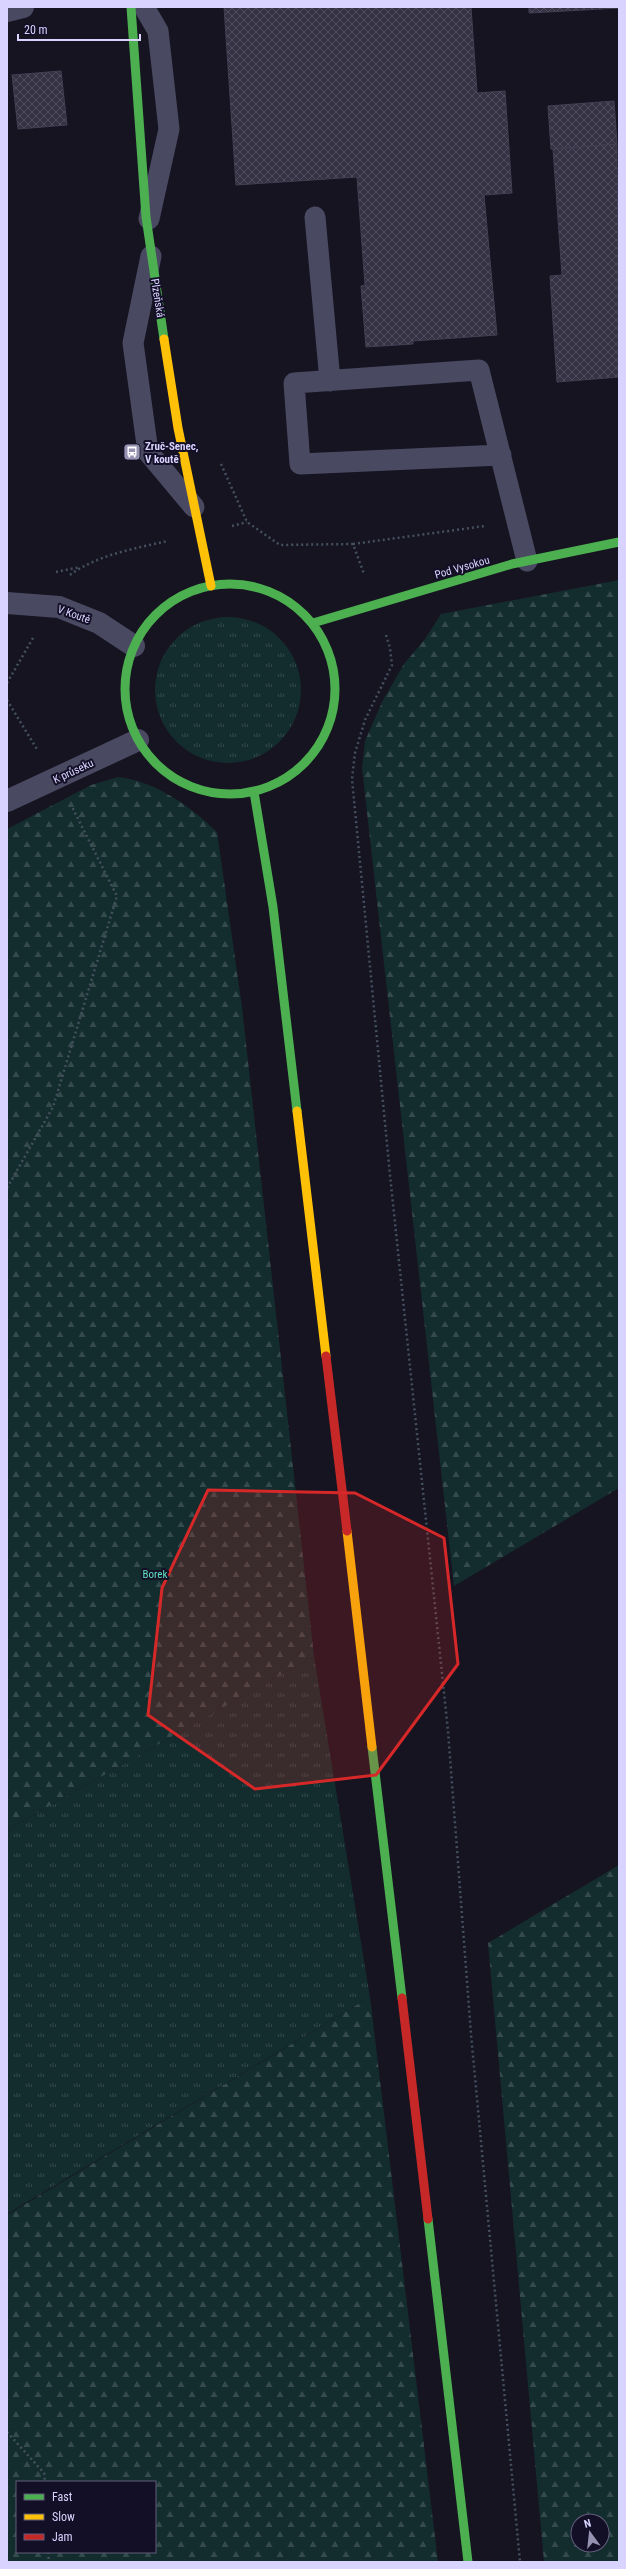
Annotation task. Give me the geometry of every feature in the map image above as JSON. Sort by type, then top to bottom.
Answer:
[{"type":"main road","name":"Plzeňská","points":[[131,7],[147,227],[178,428],[211,586]]},
{"type":"main road","name":"Pod Vysokou","points":[[313,623],[527,561],[619,542]]},
{"type":"main road","points":[[234,584],[256,587],[278,595],[297,607],[313,623],[326,643],[333,666],[336,689],[333,712],[325,735],[313,755],[296,771],[276,784],[254,792],[231,794],[209,792],[188,786],[168,774],[152,759],[138,740],[129,718],[125,694],[127,669],[134,646],[153,618],[173,601],[211,586],[234,584]]},
{"type":"main road","points":[[254,792],[274,907],[468,2562]]},
{"type":"street","points":[[7,11],[23,7]]},
{"type":"street","name":"V Koutě","points":[[7,603],[59,607],[99,623],[134,646]]},
{"type":"street","name":"K průseku","points":[[7,801],[138,740]]},
{"type":"lane","points":[[144,7],[158,31],[169,129],[147,227]]},
{"type":"lane","points":[[315,217],[330,380]]},
{"type":"lane","points":[[151,254],[133,343],[148,452],[194,507]]},
{"type":"lane","points":[[501,455],[300,464],[294,383],[479,370],[501,455],[527,561]]},
{"type":"path","points":[[219,458],[247,522],[280,545],[353,544],[517,522]]},
{"type":"path","points":[[7,683],[52,606],[66,578],[81,567],[107,557],[247,522]]},
{"type":"path","points":[[353,544],[390,648],[392,665],[365,720],[355,753],[352,779],[390,1176],[448,1731],[472,2034],[520,2562]]},
{"type":"path","points":[[7,700],[85,829],[117,896],[53,1107],[7,1188]]},
{"type":"path","points":[[7,2432],[44,2473],[45,2481]]},
{"type":"highlighted area","points":[[208,1490],[355,1493],[444,1538],[458,1664],[376,1775],[255,1789],[148,1715],[162,1588]]},
{"type":"green space","points":[[619,580],[619,1488],[454,1586],[362,768],[365,741],[383,700],[404,664],[425,639],[441,614]]},
{"type":"green space","points":[[221,617],[235,617],[263,625],[280,638],[293,655],[296,662],[300,676],[300,704],[296,718],[289,731],[280,742],[263,755],[256,758],[235,763],[221,763],[193,755],[176,742],[171,736],[160,718],[155,697],[155,683],[163,655],[176,638],[182,633],[200,622]]},
{"type":"green space","name":"Borek","points":[[118,777],[132,779],[158,789],[171,796],[207,822],[217,832],[242,1007],[314,1656],[7,1830],[7,829],[91,785]]},
{"type":"green space","points":[[314,1656],[370,1997],[7,2214],[7,1830]]},
{"type":"green space","points":[[619,1865],[619,2562],[544,2562],[488,1943]]},
{"type":"green space","points":[[370,1997],[438,2562],[7,2562],[7,2215]]},
{"type":"building","points":[[224,7],[471,7],[477,93],[505,91],[512,193],[484,195],[497,335],[413,341],[413,344],[366,347],[361,286],[365,285],[357,177],[236,185]]},
{"type":"building","points":[[529,7],[619,7],[619,8],[529,13]]},
{"type":"building","points":[[61,71],[67,125],[18,129],[12,75]]},
{"type":"building","points":[[614,101],[617,144],[551,149],[548,106]]},
{"type":"building","points":[[617,144],[619,377],[557,382],[550,276],[562,275],[553,149]]},
{"type":"traffic: fast","points":[[131,7],[146,217],[164,339]]},
{"type":"traffic: fast","points":[[313,623],[512,564],[619,542]]},
{"type":"traffic: fast","points":[[230,584],[250,586],[279,596],[297,608],[311,622],[327,649],[333,669],[335,689],[333,709],[323,738],[311,756],[297,770],[270,786],[250,792],[230,794],[210,792],[181,782],[163,770],[149,756],[133,729],[127,709],[125,689],[127,669],[137,640],[149,622],[163,608],[190,592],[210,586],[230,584]]},
{"type":"traffic: fast","points":[[254,792],[273,907],[297,1111]]},
{"type":"traffic: fast","points":[[372,1747],[402,1998]]},
{"type":"traffic: fast","points":[[428,2219],[468,2562]]},
{"type":"traffic: slow","points":[[164,339],[178,428],[211,586]]},
{"type":"traffic: slow","points":[[297,1111],[326,1356]]},
{"type":"traffic: slow","points":[[347,1531],[372,1747]]},
{"type":"traffic: jam","points":[[326,1356],[347,1531]]},
{"type":"traffic: jam","points":[[402,1998],[428,2219]]},
{"type":"place","name":"Zruč-Senec, V koutě","points":[[132,452]]}]
